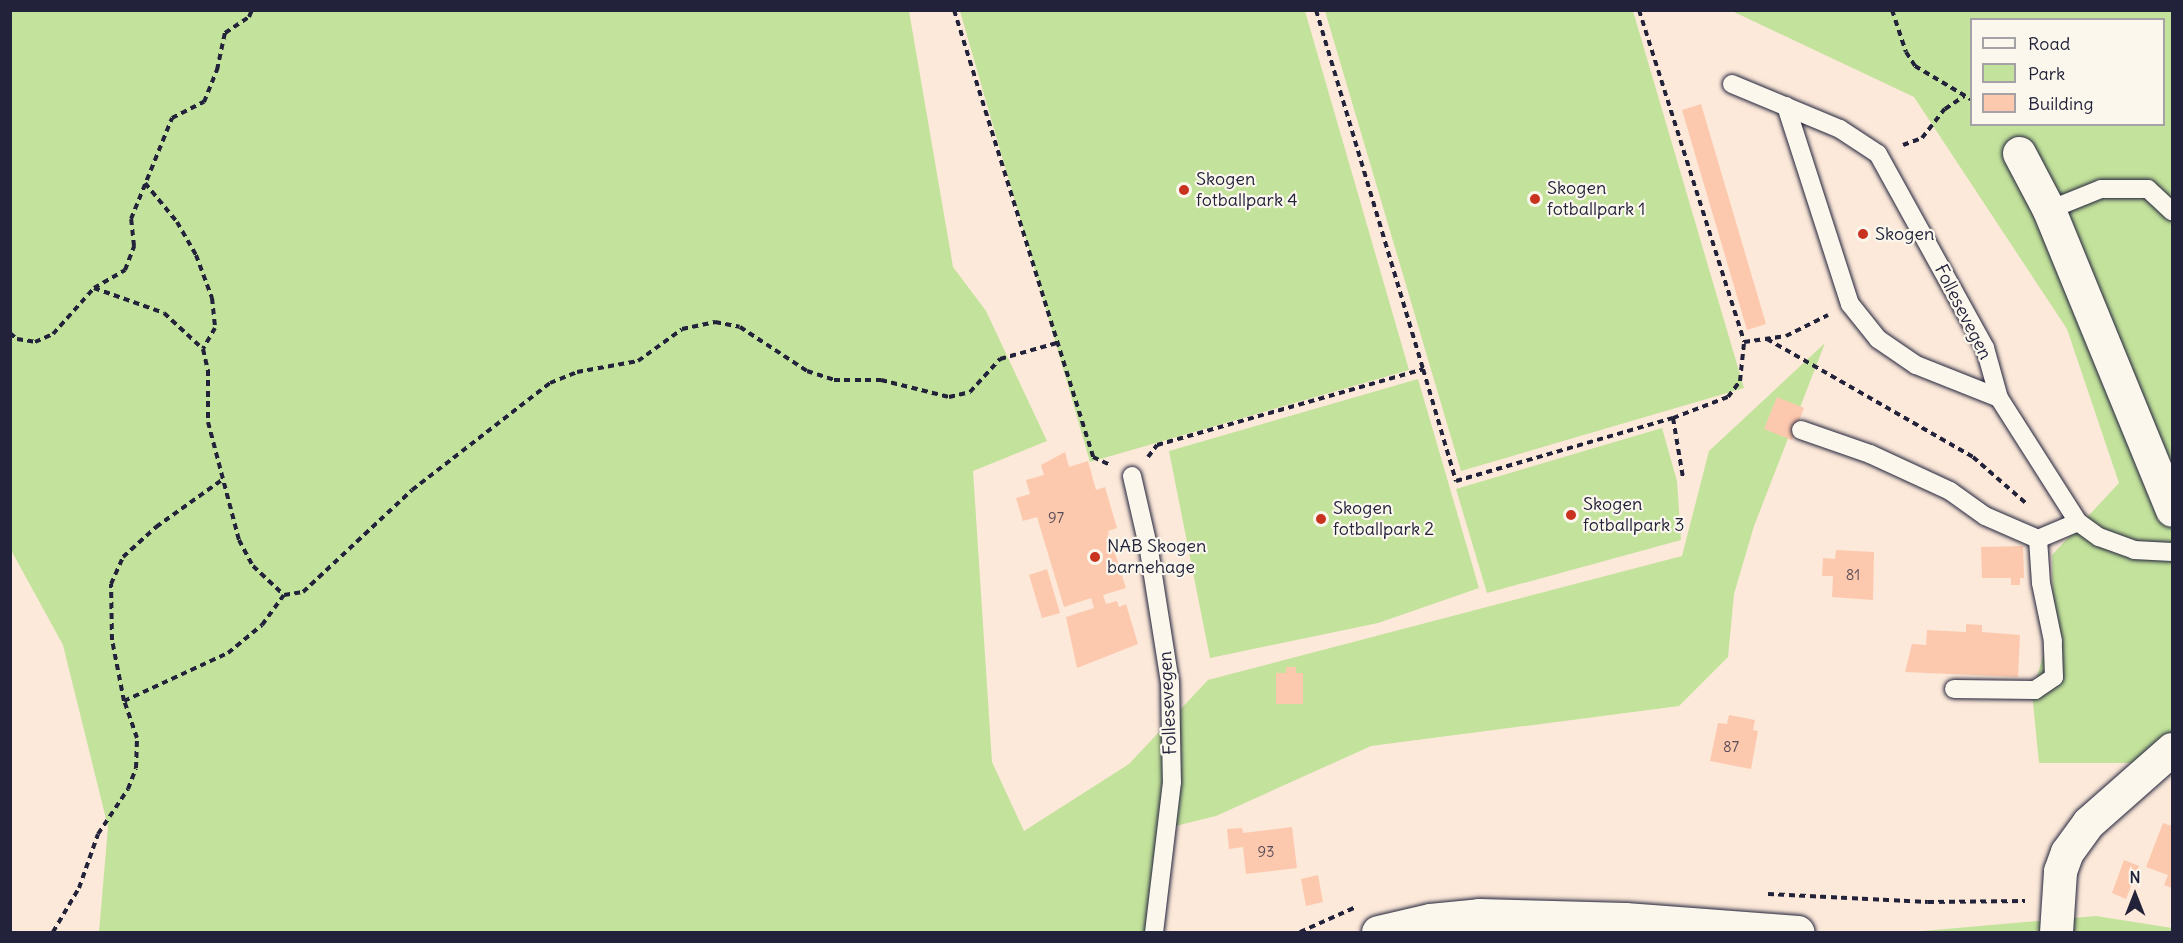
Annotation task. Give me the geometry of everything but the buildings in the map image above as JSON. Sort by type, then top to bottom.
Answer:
[{"type":"street","points":[[2019,153],[2049,210],[2172,510]]},
{"type":"street","points":[[2056,933],[2060,871],[2067,852],[2088,823],[2172,749]]},
{"type":"street","points":[[1378,933],[1430,920],[1479,915],[1625,919],[1798,933]]},
{"type":"lane","name":"Follesevegen","points":[[1732,84],[1859,138],[1878,154],[1985,348],[1999,398],[2079,522],[2099,537],[2134,550],[2172,552]]},
{"type":"lane","points":[[1786,106],[1850,304],[1878,339],[1916,365],[1999,398]]},
{"type":"lane","points":[[2049,210],[2101,189],[2148,189],[2172,211]]},
{"type":"lane","points":[[1801,430],[1870,453],[1950,491],[1985,516],[2038,539],[2079,522]]},
{"type":"lane","name":"Follesevegen","points":[[1132,476],[1149,550],[1170,682],[1172,782],[1154,933]]},
{"type":"lane","points":[[1954,689],[2035,690],[2054,677],[2053,641],[2041,583],[2038,539]]},
{"type":"path","points":[[10,333],[17,339],[35,342],[53,334],[94,288],[125,270],[134,246],[131,219],[172,118],[204,102],[217,70],[225,33],[249,17],[252,10]]},
{"type":"path","points":[[954,10],[1093,457],[1132,476],[1157,445],[1423,369]]},
{"type":"path","points":[[1316,10],[1456,481],[1673,418],[1728,397],[1740,381],[1744,342],[1639,10]]},
{"type":"path","points":[[1892,10],[1906,52],[1915,66],[1970,99]]},
{"type":"path","points":[[1878,154],[1922,138],[1945,109],[1964,96]]},
{"type":"path","points":[[145,183],[177,222],[196,255],[212,298],[215,328],[203,349]]},
{"type":"path","points":[[94,288],[164,313],[203,349],[208,370],[208,422],[243,549],[253,566],[284,595]]},
{"type":"path","points":[[1744,342],[1786,336],[1850,304]]},
{"type":"path","points":[[124,701],[228,653],[262,626],[284,595],[303,592],[412,490],[550,383],[577,372],[638,360],[682,329],[714,322],[740,327],[807,371],[834,380],[881,380],[949,397],[970,392],[1000,359],[1057,343]]},
{"type":"path","points":[[1766,338],[1973,457],[2059,529]]},
{"type":"path","points":[[1673,418],[1683,478]]},
{"type":"path","points":[[53,933],[79,888],[98,834],[128,789],[136,768],[137,738],[124,701],[112,640],[111,584],[123,557],[156,526],[223,479]]},
{"type":"green space","points":[[10,11],[909,11],[953,267],[986,311],[1047,441],[973,471],[992,762],[1024,831],[1129,764],[1208,680],[1682,556],[1709,451],[1825,343],[1754,526],[1734,594],[1728,657],[1679,706],[1371,746],[1216,816],[1163,829],[1150,932],[99,932],[108,827],[63,645],[11,550]]},
{"type":"green space","name":"Skogen fotballpark 4","points":[[960,11],[1305,11],[1409,370],[1090,462]]},
{"type":"green space","name":"Skogen fotballpark 1","points":[[1325,11],[1633,11],[1744,388],[1461,471]]},
{"type":"green space","points":[[1732,11],[2172,11],[2172,763],[2039,763],[2032,693],[2053,623],[2052,555],[2119,483],[2067,329],[1914,97]]},
{"type":"green space","name":"Skogen fotballpark 2","points":[[1418,379],[1479,588],[1378,623],[1210,658],[1169,451]]},
{"type":"green space","name":"Skogen fotballpark 3","points":[[1662,428],[1677,481],[1681,540],[1487,593],[1456,489]]},
{"type":"green space","points":[[2096,916],[2172,928],[2172,932],[1911,932]]},
{"type":"place","name":"Skogen fotballpark 4","points":[[1184,190]]},
{"type":"place","name":"Skogen fotballpark 1","points":[[1535,199]]},
{"type":"place","name":"Skogen","points":[[1863,234]]},
{"type":"place","name":"Skogen fotballpark 3","points":[[1571,515]]},
{"type":"place","name":"Skogen fotballpark 2","points":[[1321,519]]},
{"type":"place","name":"NAB Skogen barnehage","points":[[1095,557]]}]
